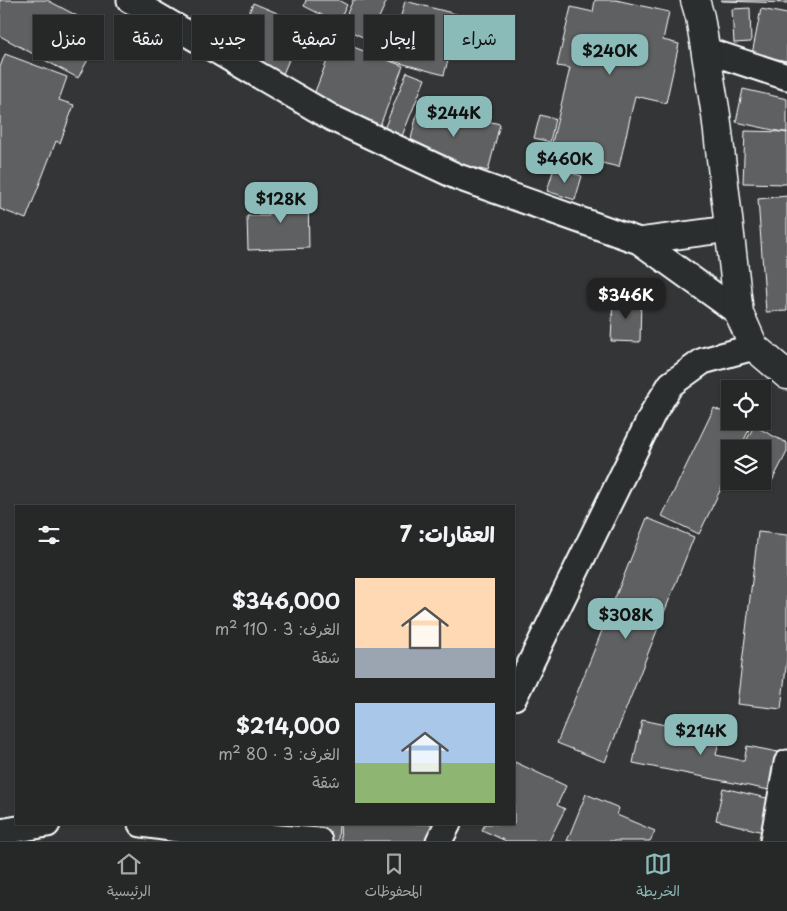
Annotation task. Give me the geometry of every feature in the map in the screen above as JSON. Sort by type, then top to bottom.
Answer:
[{"type":"street","points":[[130,0],[332,118],[458,177],[639,241],[739,313]]},
{"type":"street","points":[[695,0],[700,17],[716,115],[739,313],[754,347],[787,375]]},
{"type":"street","points":[[705,50],[787,76]]},
{"type":"street","points":[[639,241],[729,229]]},
{"type":"street","points":[[515,694],[654,410],[671,384],[703,361],[754,347]]},
{"type":"street","points":[[773,841],[787,763]]},
{"type":"street","points":[[4,834],[43,825]]},
{"type":"street","points":[[148,825],[190,831],[319,841]]},
{"type":"street","points":[[439,841],[447,825]]},
{"type":"building","points":[[0,0],[47,0],[76,15],[33,15],[33,54],[0,36]]},
{"type":"building","points":[[306,0],[338,0],[347,5],[342,15],[322,15],[304,6]]},
{"type":"building","points":[[353,0],[387,0],[380,15],[364,15],[364,38],[354,33],[354,15],[346,15]]},
{"type":"building","points":[[595,0],[616,0],[669,12],[663,40],[679,44],[666,103],[635,96],[619,167],[550,151],[570,68],[557,66],[571,7],[593,12]]},
{"type":"building","points":[[787,0],[787,3],[721,1]]},
{"type":"building","points":[[405,1],[460,15],[444,15],[444,60],[448,60],[444,75],[389,60],[434,60],[434,15],[401,15]]},
{"type":"building","points":[[253,3],[282,15],[274,15],[274,60],[289,60],[280,81],[229,60],[264,60],[264,15],[248,15]]},
{"type":"building","points":[[750,8],[751,42],[734,43],[732,9]]},
{"type":"building","points":[[761,9],[787,14],[787,61],[752,54]]},
{"type":"building","points":[[354,47],[364,51],[364,60],[387,60],[403,66],[374,141],[306,115],[327,60],[354,60]]},
{"type":"building","points":[[5,54],[67,77],[59,100],[74,105],[60,143],[56,141],[26,219],[0,209],[0,67]]},
{"type":"building","points":[[45,60],[88,60],[78,78]]},
{"type":"building","points":[[407,72],[425,79],[400,141],[382,134]]},
{"type":"building","points":[[743,89],[787,99],[787,133],[736,122]]},
{"type":"building","points":[[419,105],[500,124],[488,171],[408,152]]},
{"type":"building","points":[[540,115],[555,119],[550,142],[534,138]]},
{"type":"building","points":[[745,131],[787,132],[787,184],[743,183]]},
{"type":"building","points":[[554,168],[582,176],[575,200],[547,191]]},
{"type":"building","points":[[308,192],[309,248],[248,250],[247,216],[269,216],[269,193]]},
{"type":"building","points":[[787,196],[787,311],[766,312],[758,199]]},
{"type":"building","points":[[613,298],[641,299],[640,342],[611,341]]},
{"type":"building","points":[[714,408],[721,411],[721,430],[749,430],[744,440],[721,440],[721,489],[699,534],[662,516]]},
{"type":"building","points":[[752,430],[762,430],[787,443],[787,452],[771,483],[771,440],[747,440]]},
{"type":"building","points":[[647,518],[694,537],[605,762],[557,743]]},
{"type":"building","points":[[758,532],[787,535],[787,659],[781,709],[737,704]]},
{"type":"building","points":[[642,720],[720,737],[716,755],[744,761],[747,746],[778,752],[769,790],[633,763]]},
{"type":"building","points":[[515,762],[566,786],[557,805],[565,809],[549,841],[506,841],[482,830],[484,825],[515,825]]},
{"type":"building","points":[[723,788],[771,799],[763,832],[716,820]]},
{"type":"building","points":[[586,794],[619,808],[617,815],[655,831],[650,841],[567,841]]},
{"type":"building","points":[[247,825],[339,825],[338,841],[247,841]]},
{"type":"building","points":[[340,825],[440,825],[442,841],[341,841]]}]
